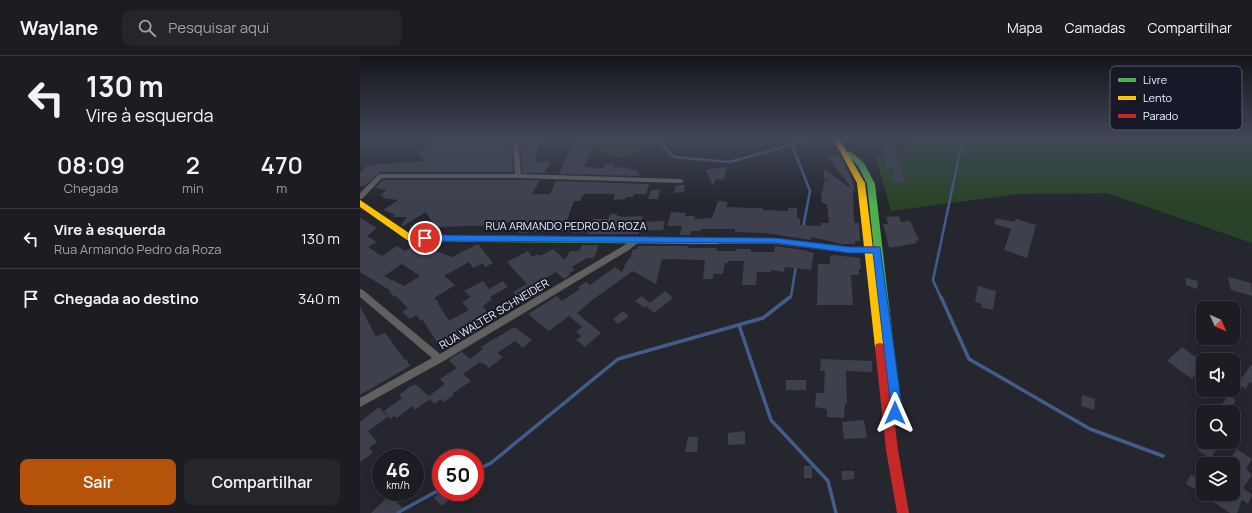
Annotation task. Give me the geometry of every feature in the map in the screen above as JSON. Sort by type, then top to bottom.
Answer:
[{"type":"street","points":[[517,160],[518,176]]},
{"type":"street","points":[[856,160],[861,165],[871,184],[873,249],[895,400],[892,450],[904,513]]},
{"type":"street","points":[[360,197],[380,176],[518,176],[681,181]]},
{"type":"street","name":"RUA ARMANDO PEDRO DA ROZA","points":[[360,204],[410,238],[775,240],[850,250],[873,249]]},
{"type":"street","name":"RUA WALTER SCHNEIDER","points":[[360,403],[439,359],[626,248],[637,239]]},
{"type":"street","points":[[360,292],[439,359]]},
{"type":"green space","points":[[877,160],[1252,160],[1252,243],[1107,193],[1018,194],[891,211]]},
{"type":"building","points":[[512,160],[513,172],[380,172],[364,186],[360,186],[360,173],[368,165],[425,161]]},
{"type":"building","points":[[521,160],[535,160],[535,162],[551,161],[544,173],[522,173]]},
{"type":"building","points":[[565,160],[587,160],[584,167],[603,168],[605,164],[614,164],[613,167],[631,168],[630,170],[637,170],[636,173],[640,173],[639,176],[559,174]]},
{"type":"building","points":[[830,160],[843,161],[852,180],[855,193]]},
{"type":"building","points":[[885,160],[899,160],[906,184],[890,180],[895,169],[887,170]]},
{"type":"building","points":[[727,167],[724,180],[716,179],[713,186],[706,170]]},
{"type":"building","points":[[824,169],[853,190],[854,223],[859,223],[860,239],[860,241],[855,241],[855,244],[842,244],[811,237],[811,240],[765,233],[735,232],[735,229],[701,229],[701,231],[691,231],[690,235],[680,235],[682,226],[667,226],[671,212],[686,213],[685,216],[695,216],[694,219],[712,218],[718,201],[728,202],[726,207],[763,208],[763,210],[788,211],[788,208],[797,208],[797,218],[800,218],[800,225],[821,226],[821,223],[829,223],[827,204],[822,203],[821,191],[823,191],[824,181],[829,182],[824,178]]},
{"type":"building","points":[[383,180],[540,180],[532,194],[550,194],[556,181],[649,184],[646,194],[634,194],[633,197],[626,197],[625,199],[613,200],[615,194],[584,194],[580,201],[574,201],[566,223],[592,222],[593,219],[608,219],[610,214],[617,214],[617,216],[621,217],[643,216],[641,222],[665,221],[663,230],[639,231],[639,234],[587,234],[588,232],[573,233],[574,230],[518,233],[523,222],[506,223],[505,225],[435,227],[426,212],[403,226],[401,225],[407,217],[393,217],[395,215],[383,210],[398,200],[382,198],[384,196],[380,195],[387,190],[375,188]]},
{"type":"building","points":[[676,185],[685,185],[684,192],[674,193]]},
{"type":"building","points":[[651,190],[660,190],[658,199],[648,199]]},
{"type":"building","points":[[899,216],[901,222],[910,221],[919,240],[916,241],[917,243],[889,248],[883,224],[888,224],[886,217]]},
{"type":"building","points":[[360,218],[377,228],[367,236],[377,242],[368,247],[382,256],[397,246],[405,251],[417,244],[452,257],[478,244],[493,263],[485,267],[483,263],[473,268],[469,262],[444,276],[455,285],[434,298],[439,303],[438,304],[449,321],[469,310],[462,302],[471,297],[464,291],[483,281],[489,289],[503,281],[508,287],[490,297],[492,299],[483,306],[493,321],[448,347],[445,343],[439,346],[423,320],[421,321],[416,315],[410,319],[402,312],[408,308],[396,296],[395,297],[389,292],[391,291],[360,272]],"holes":[[[402,264],[420,276],[404,286],[384,276]]]},
{"type":"building","points":[[996,218],[1014,222],[1016,219],[1036,225],[1027,258],[1004,250],[1011,229],[994,224]]},
{"type":"building","points":[[582,245],[599,245],[594,258],[587,258],[572,267],[575,270],[569,273],[570,275],[564,279],[556,272],[542,280],[548,285],[543,292],[522,304],[513,292],[527,284],[507,262],[528,251],[532,257],[538,254],[540,256],[553,249],[565,260],[570,251],[579,251]]},
{"type":"building","points":[[638,246],[688,246],[687,248],[717,248],[716,251],[751,249],[751,252],[774,252],[775,246],[814,253],[811,270],[785,267],[784,272],[771,270],[771,272],[757,272],[756,285],[742,285],[744,261],[728,261],[728,263],[725,263],[723,274],[713,274],[713,279],[703,279],[705,260],[662,259],[656,284],[633,271],[588,303],[577,313],[601,333],[585,347],[576,340],[582,336],[576,332],[582,327],[569,316],[549,331],[528,314],[557,296],[562,301],[580,289],[578,287],[586,282],[590,285],[615,267],[622,272],[628,259],[630,259],[633,249],[637,249]]},
{"type":"building","points":[[834,255],[860,258],[861,269],[859,269],[859,275],[851,275],[853,305],[817,305],[818,264],[830,264],[830,256]]},
{"type":"building","points":[[1228,277],[1251,283],[1252,296],[1231,290]]},
{"type":"building","points":[[1186,278],[1198,281],[1197,289],[1186,285]]},
{"type":"building","points":[[978,286],[996,291],[993,310],[981,307],[982,304],[975,302]]},
{"type":"building","points":[[665,291],[673,298],[654,313],[646,306],[644,308],[635,301],[642,296],[650,303]]},
{"type":"building","points":[[360,306],[376,337],[385,333],[410,366],[360,395]]},
{"type":"building","points":[[623,311],[629,316],[618,324],[613,319]]},
{"type":"building","points":[[514,327],[532,340],[523,348],[515,341],[497,353],[503,357],[489,368],[484,363],[482,364],[480,362],[463,374],[471,381],[452,394],[454,395],[444,402],[441,399],[434,404],[430,399],[415,410],[412,406],[397,418],[394,416],[390,419],[384,411],[402,398],[399,395],[415,384],[429,396],[445,384],[440,379],[457,368],[449,361],[454,356],[462,352],[470,359],[483,349],[481,347]]},
{"type":"building","points":[[1182,347],[1196,357],[1196,373],[1192,379],[1167,361]]},
{"type":"building","points":[[821,359],[872,361],[872,371],[870,372],[846,371],[847,404],[845,404],[844,418],[827,417],[827,409],[815,407],[816,393],[824,393],[825,371],[820,371]]},
{"type":"building","points":[[1252,364],[1252,383],[1249,382],[1246,389],[1240,386],[1240,380]]},
{"type":"building","points":[[786,380],[806,380],[806,390],[786,390]]},
{"type":"building","points":[[1082,395],[1095,399],[1094,410],[1081,406]]},
{"type":"building","points":[[1228,397],[1232,397],[1236,400],[1233,405],[1222,405]]},
{"type":"building","points":[[379,407],[388,417],[368,431],[377,442],[369,448],[372,454],[360,462],[360,422]]},
{"type":"building","points":[[864,420],[867,438],[844,439],[842,422]]},
{"type":"building","points":[[745,431],[745,444],[728,445],[728,433]]},
{"type":"building","points":[[688,437],[698,437],[697,452],[685,452]]},
{"type":"building","points":[[1216,449],[1212,457],[1208,457],[1198,450]]},
{"type":"building","points":[[1237,449],[1252,459],[1246,469],[1252,475],[1243,488],[1252,495],[1248,504],[1242,500],[1237,513],[1230,513],[1212,501],[1240,501],[1240,457],[1231,457]]},
{"type":"building","points":[[804,466],[812,466],[812,478],[804,478]]},
{"type":"building","points":[[842,471],[854,471],[854,479],[842,480]]},
{"type":"building","points":[[1191,474],[1196,478],[1196,485],[1194,489],[1186,484]]},
{"type":"building","points":[[384,501],[397,501],[396,502],[402,507],[396,513],[371,513]]},
{"type":"building","points":[[437,501],[448,501],[442,506]]},
{"type":"waterway","points":[[711,160],[729,162],[735,160]]},
{"type":"waterway","points":[[798,160],[810,191],[803,228]]},
{"type":"waterway","points":[[941,298],[933,280],[958,160]]},
{"type":"waterway","points":[[789,298],[791,297],[796,265]]},
{"type":"waterway","points":[[484,466],[491,463],[618,359],[763,318],[790,297]]},
{"type":"waterway","points":[[941,297],[969,359],[1090,429],[1163,456]]},
{"type":"waterway","points":[[739,325],[771,420],[828,481],[836,513]]},
{"type":"waterway","points":[[397,513],[432,494]]},
{"type":"traffic: fast","points":[[856,160],[861,165],[871,184],[895,400],[894,421]]},
{"type":"traffic: fast","points":[[474,239],[718,241]]},
{"type":"traffic: slow","points":[[848,160],[861,183],[880,347]]},
{"type":"traffic: slow","points":[[360,203],[410,238],[474,239]]},
{"type":"traffic: jam","points":[[718,241],[775,241],[850,250],[877,249]]},
{"type":"traffic: jam","points":[[880,347],[892,450],[903,513]]},
{"type":"route","points":[[425,238],[775,240],[850,250],[877,249],[895,400],[895,413]]}]
